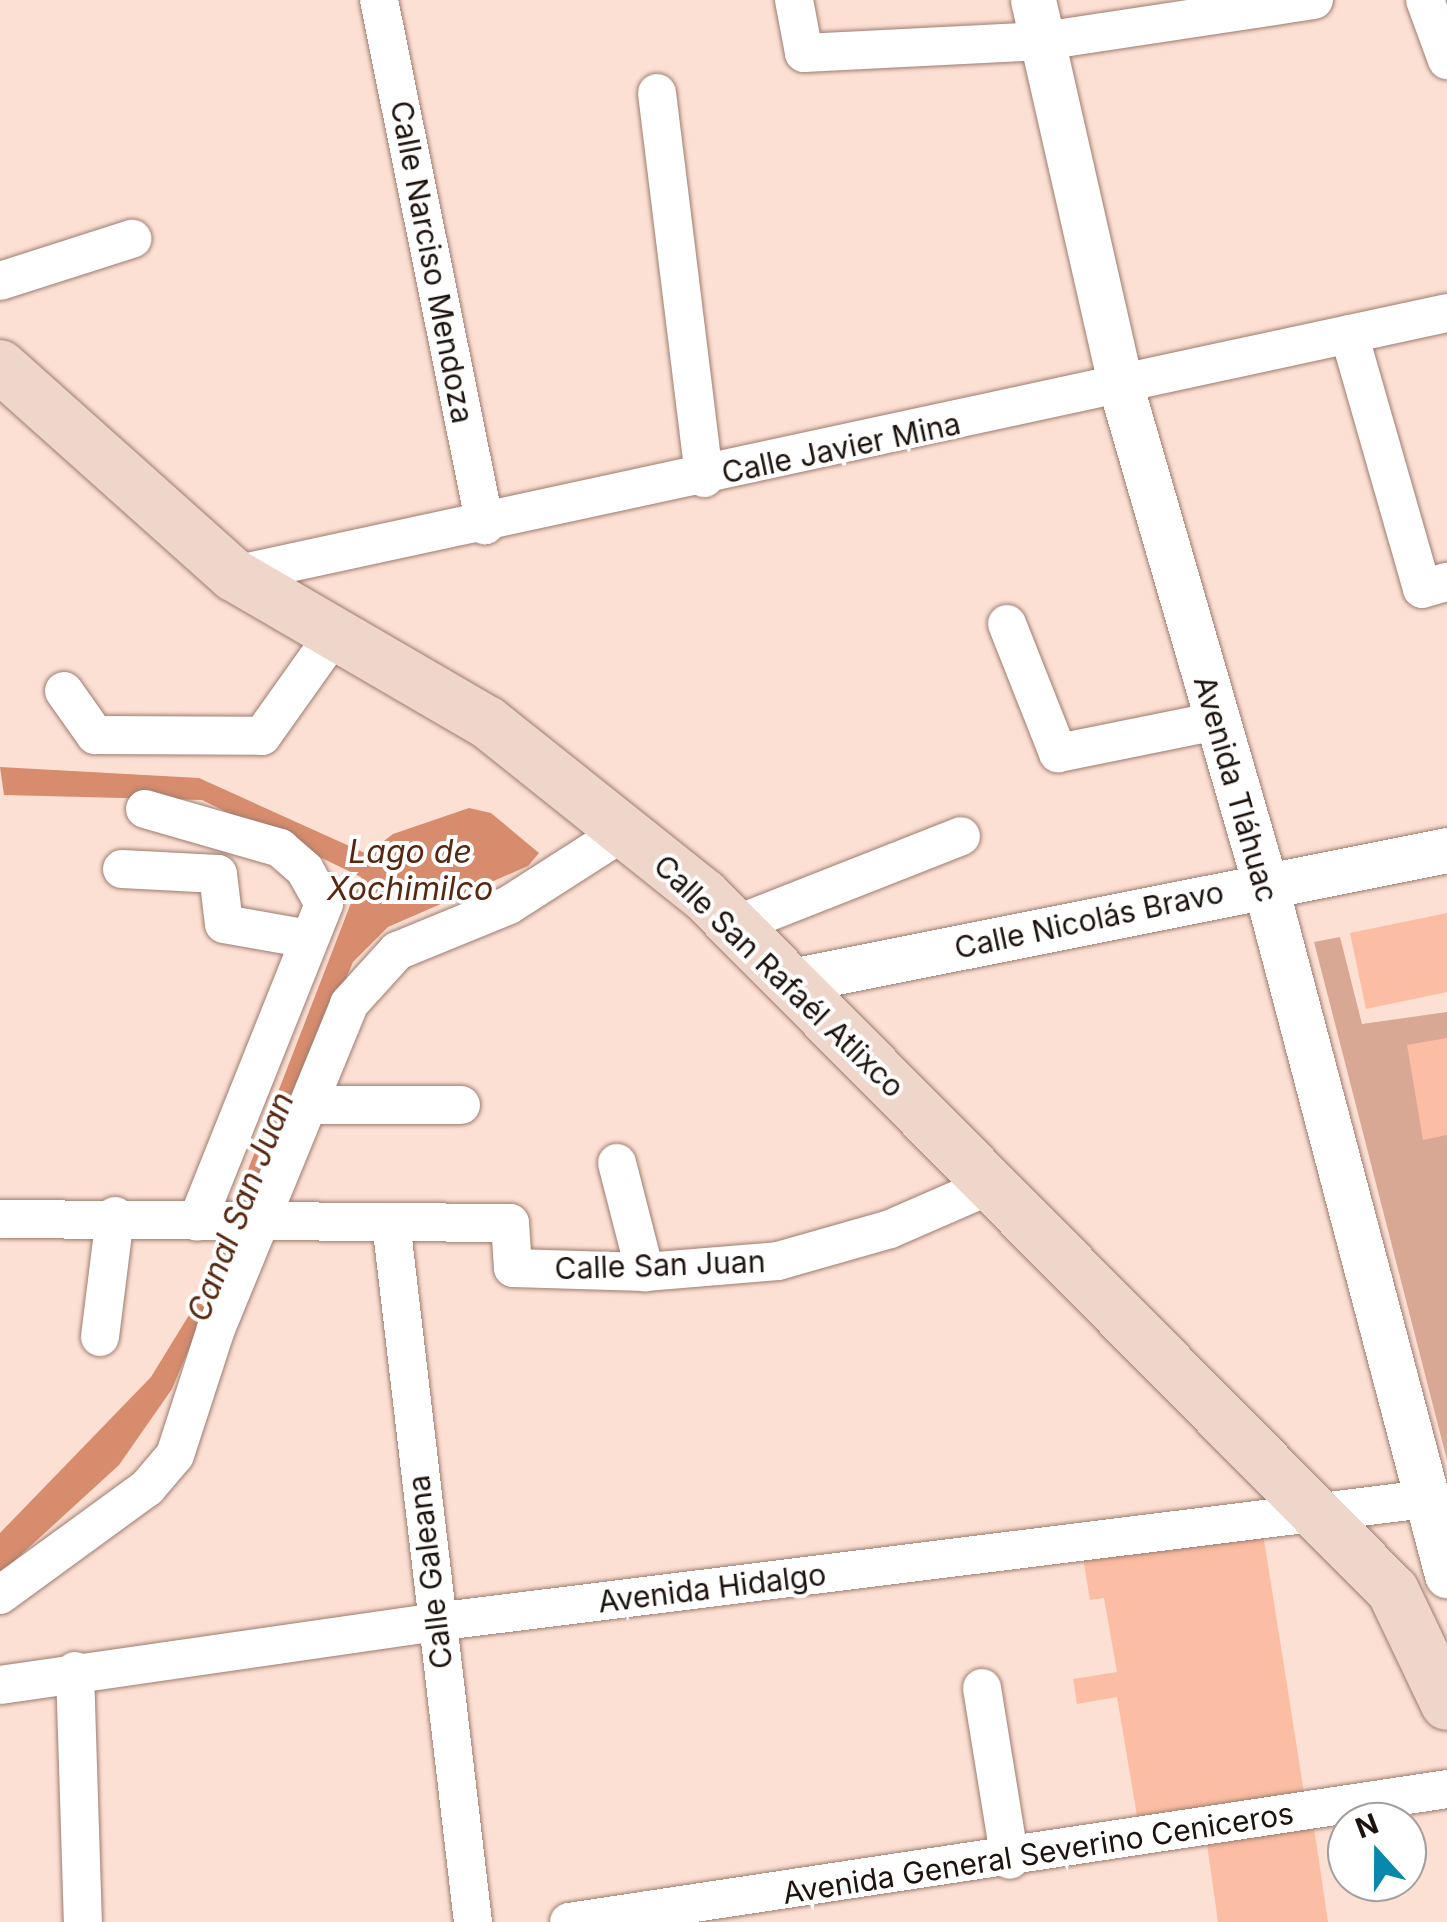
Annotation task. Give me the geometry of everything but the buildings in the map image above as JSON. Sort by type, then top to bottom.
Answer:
[{"type":"main road","name":"Calle San Rafaél Atlixco","points":[[0,366],[234,575],[333,636],[487,722],[626,830],[733,926],[1393,1591],[1447,1704]]},
{"type":"street","name":"Calle Narciso Mendoza","points":[[378,0],[485,524]]},
{"type":"street","points":[[794,0],[804,53],[1038,20],[1314,0]]},
{"type":"street","points":[[1424,0],[1447,60]]},
{"type":"street","name":"Avenida Tláhuac","points":[[1038,20],[1121,387],[1264,884],[1447,1575]]},
{"type":"street","points":[[656,92],[704,478]]},
{"type":"street","points":[[0,281],[132,238]]},
{"type":"street","name":"Calle Javier Mina","points":[[234,575],[704,478],[1447,313]]},
{"type":"street","points":[[1348,334],[1434,586]]},
{"type":"street","points":[[1007,624],[1058,753],[1216,721]]},
{"type":"street","points":[[64,691],[95,735],[262,736],[333,636]]},
{"type":"street","points":[[145,809],[280,848],[324,904],[197,1222]]},
{"type":"street","points":[[0,1595],[147,1488],[175,1455],[216,1329],[266,1223],[349,1004],[398,951],[510,905],[626,830]]},
{"type":"street","points":[[733,926],[961,836]]},
{"type":"street","name":"Calle Nicolás Bravo","points":[[791,981],[1447,850]]},
{"type":"street","points":[[122,869],[218,874],[224,924],[309,939]]},
{"type":"street","points":[[312,1104],[460,1105]]},
{"type":"street","points":[[618,1163],[645,1272]]},
{"type":"street","name":"Calle San Juan","points":[[0,1219],[115,1216],[197,1222],[510,1222],[513,1268],[645,1272],[778,1261],[890,1229],[989,1186]]},
{"type":"street","points":[[100,1337],[115,1216]]},
{"type":"street","name":"Calle Galeana","points":[[391,1222],[473,1922]]},
{"type":"street","name":"Avenida Hidalgo","points":[[0,1685],[75,1670],[435,1622],[1424,1499]]},
{"type":"street","points":[[75,1670],[82,1922]]},
{"type":"street","points":[[982,1688],[1010,1860]]},
{"type":"street","name":"Avenida General Severino Ceniceros","points":[[569,1922],[1010,1860],[1447,1788]]},
{"type":"shaded area","points":[[1340,937],[1362,1024],[1447,1012],[1447,1460],[1314,942]]},
{"type":"water","name":"Lago de Xochimilco","points":[[0,767],[199,778],[367,854],[393,834],[469,808],[491,813],[539,853],[528,866],[388,927],[353,962],[172,1389],[119,1465],[0,1574],[0,1533],[151,1377],[197,1302],[361,877],[202,800],[4,795]]},
{"type":"water label","name":"Canal San Juan","points":[[241,1207]]}]
